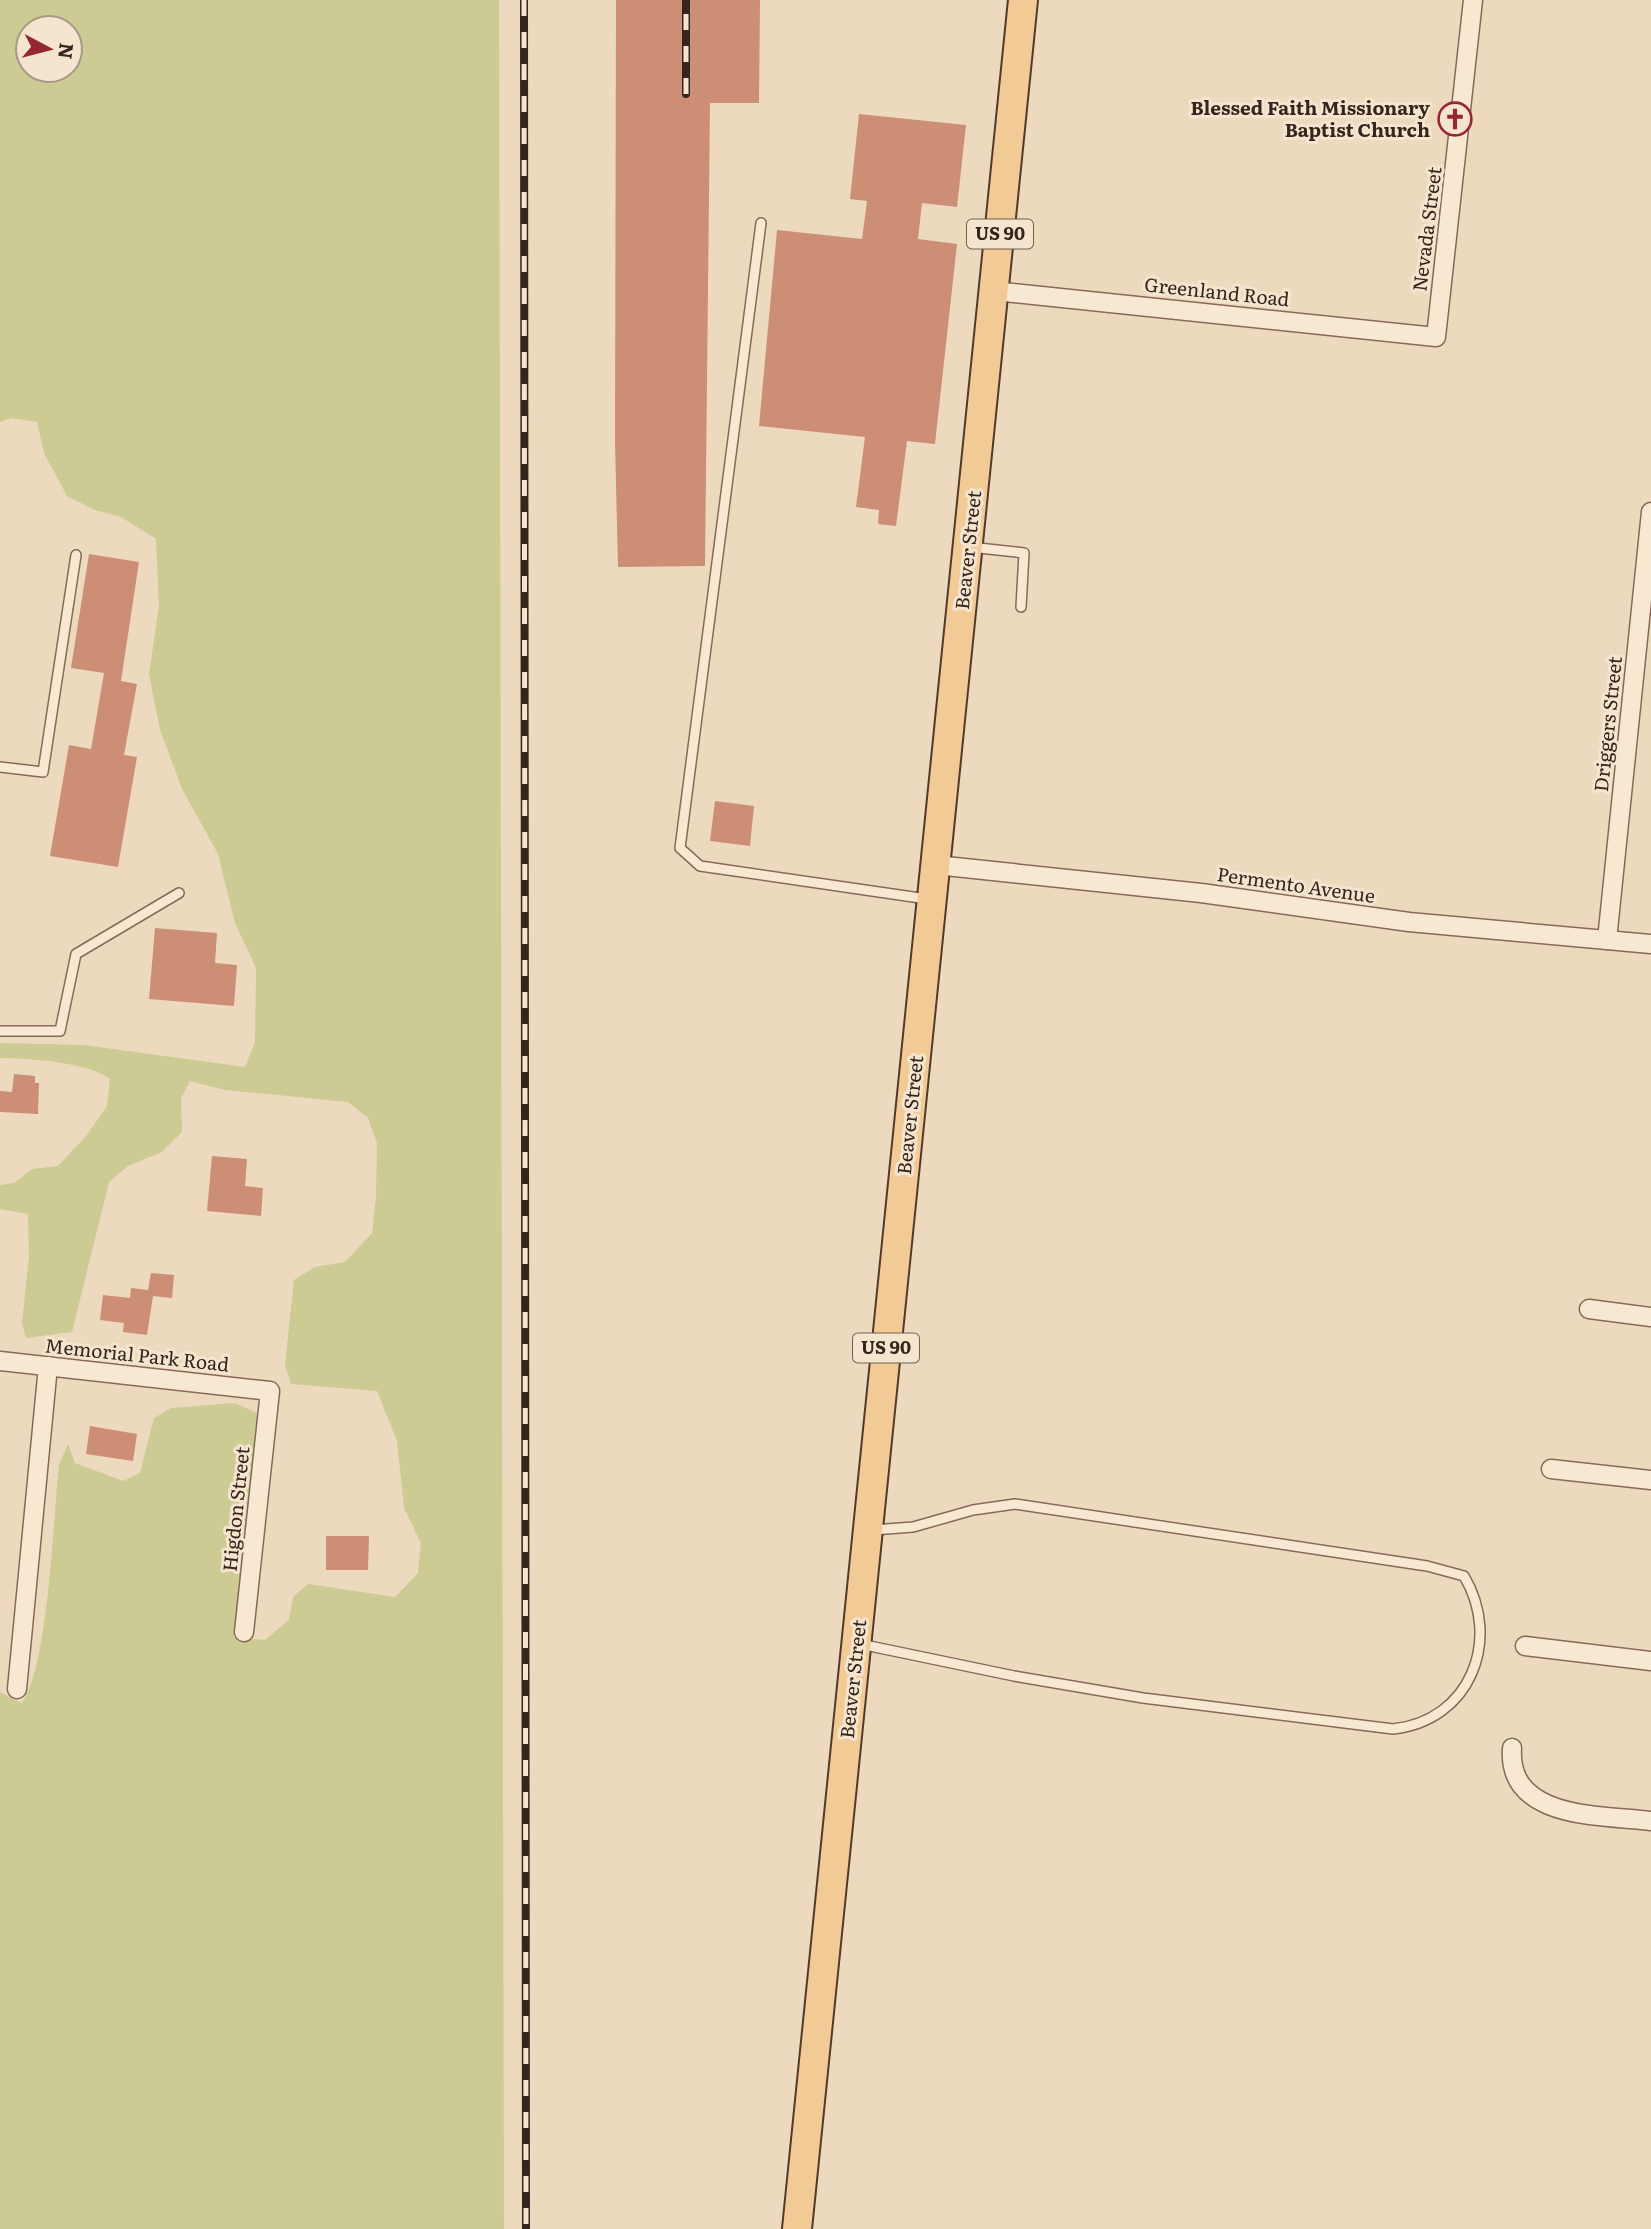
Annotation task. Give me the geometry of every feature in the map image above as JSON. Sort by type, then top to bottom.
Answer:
[{"type":"main road","name":"Beaver Street","points":[[797,2229],[1023,0]]},
{"type":"street","name":"Nevada Street","points":[[1436,337],[1473,0]]},
{"type":"street","name":"Greenland Road","points":[[994,291],[1436,337]]},
{"type":"street","name":"Driggers Street","points":[[1607,940],[1651,512]]},
{"type":"street","name":"Permento Avenue","points":[[936,865],[1201,893],[1409,922],[1651,944]]},
{"type":"street","points":[[1589,1309],[1651,1317]]},
{"type":"street","name":"Memorial Park Road","points":[[0,1361],[270,1391]]},
{"type":"street","points":[[17,1689],[48,1366]]},
{"type":"street","name":"Higdon Street","points":[[244,1632],[270,1391]]},
{"type":"street","points":[[1551,1469],[1651,1480]]},
{"type":"street","points":[[1525,1646],[1651,1661]]},
{"type":"street","points":[[1512,1748],[1510,1765],[1517,1780],[1531,1796],[1547,1807],[1651,1821]]},
{"type":"lane","points":[[761,223],[680,848],[700,866],[932,900]]},
{"type":"lane","points":[[968,547],[1024,553],[1021,607]]},
{"type":"lane","points":[[0,767],[43,772],[76,555]]},
{"type":"lane","points":[[0,1031],[60,1031],[76,954],[179,893]]},
{"type":"lane","points":[[856,1643],[1014,1676],[1143,1698],[1392,1729],[1423,1721],[1459,1696],[1469,1684],[1476,1667],[1480,1638],[1473,1591],[1464,1576],[1427,1566],[1015,1504],[973,1510],[913,1527],[868,1530]]},
{"type":"green space","points":[[0,0],[499,0],[504,2229],[0,2229],[0,1692],[22,1703],[31,1684],[44,1624],[59,1465],[68,1444],[75,1463],[123,1481],[140,1473],[154,1418],[171,1408],[235,1403],[263,1416],[234,1637],[265,1640],[289,1620],[293,1597],[308,1584],[395,1597],[418,1573],[421,1543],[404,1508],[397,1441],[377,1391],[291,1384],[285,1365],[294,1280],[315,1267],[345,1262],[372,1233],[377,1143],[368,1118],[348,1102],[225,1090],[190,1081],[181,1098],[182,1132],[162,1152],[128,1166],[109,1182],[72,1332],[26,1338],[22,1322],[29,1257],[28,1214],[0,1209],[0,1185],[14,1183],[32,1169],[58,1166],[87,1135],[107,1106],[110,1079],[73,1065],[0,1058],[0,1043],[84,1045],[245,1067],[255,1042],[256,968],[235,923],[218,854],[182,789],[160,730],[149,674],[159,606],[156,539],[121,517],[95,510],[67,496],[44,453],[37,422],[11,418],[0,422]]},
{"type":"building","points":[[616,0],[760,0],[759,103],[710,103],[705,566],[618,567],[615,442]]},
{"type":"building","points":[[859,114],[966,125],[957,207],[922,203],[918,239],[957,244],[935,444],[907,441],[896,526],[878,524],[879,510],[856,507],[865,437],[759,426],[777,230],[862,239],[867,201],[850,199]]},
{"type":"building","points":[[89,554],[139,562],[121,681],[137,684],[124,755],[137,757],[118,867],[50,856],[69,745],[91,749],[104,673],[71,668]]},
{"type":"building","points":[[715,801],[754,806],[750,846],[710,841]]},
{"type":"building","points":[[155,928],[217,933],[215,963],[237,965],[234,1006],[149,999]]},
{"type":"building","points":[[14,1074],[35,1076],[35,1083],[39,1083],[38,1114],[0,1112],[0,1091],[12,1092]]},
{"type":"building","points":[[212,1156],[247,1159],[245,1186],[263,1188],[261,1216],[207,1211]]},
{"type":"building","points":[[151,1273],[174,1275],[172,1298],[153,1296],[147,1335],[123,1332],[124,1323],[100,1320],[103,1295],[130,1298],[131,1288],[148,1290]]},
{"type":"building","points":[[90,1426],[137,1434],[133,1461],[86,1454]]},
{"type":"building","points":[[326,1536],[369,1536],[368,1570],[326,1570]]},
{"type":"railway","points":[[524,0],[526,2229]]},
{"type":"railway","points":[[686,0],[686,94]]},
{"type":"place","name":"Blessed Faith Missionary Baptist Church","points":[[1455,119]]}]
